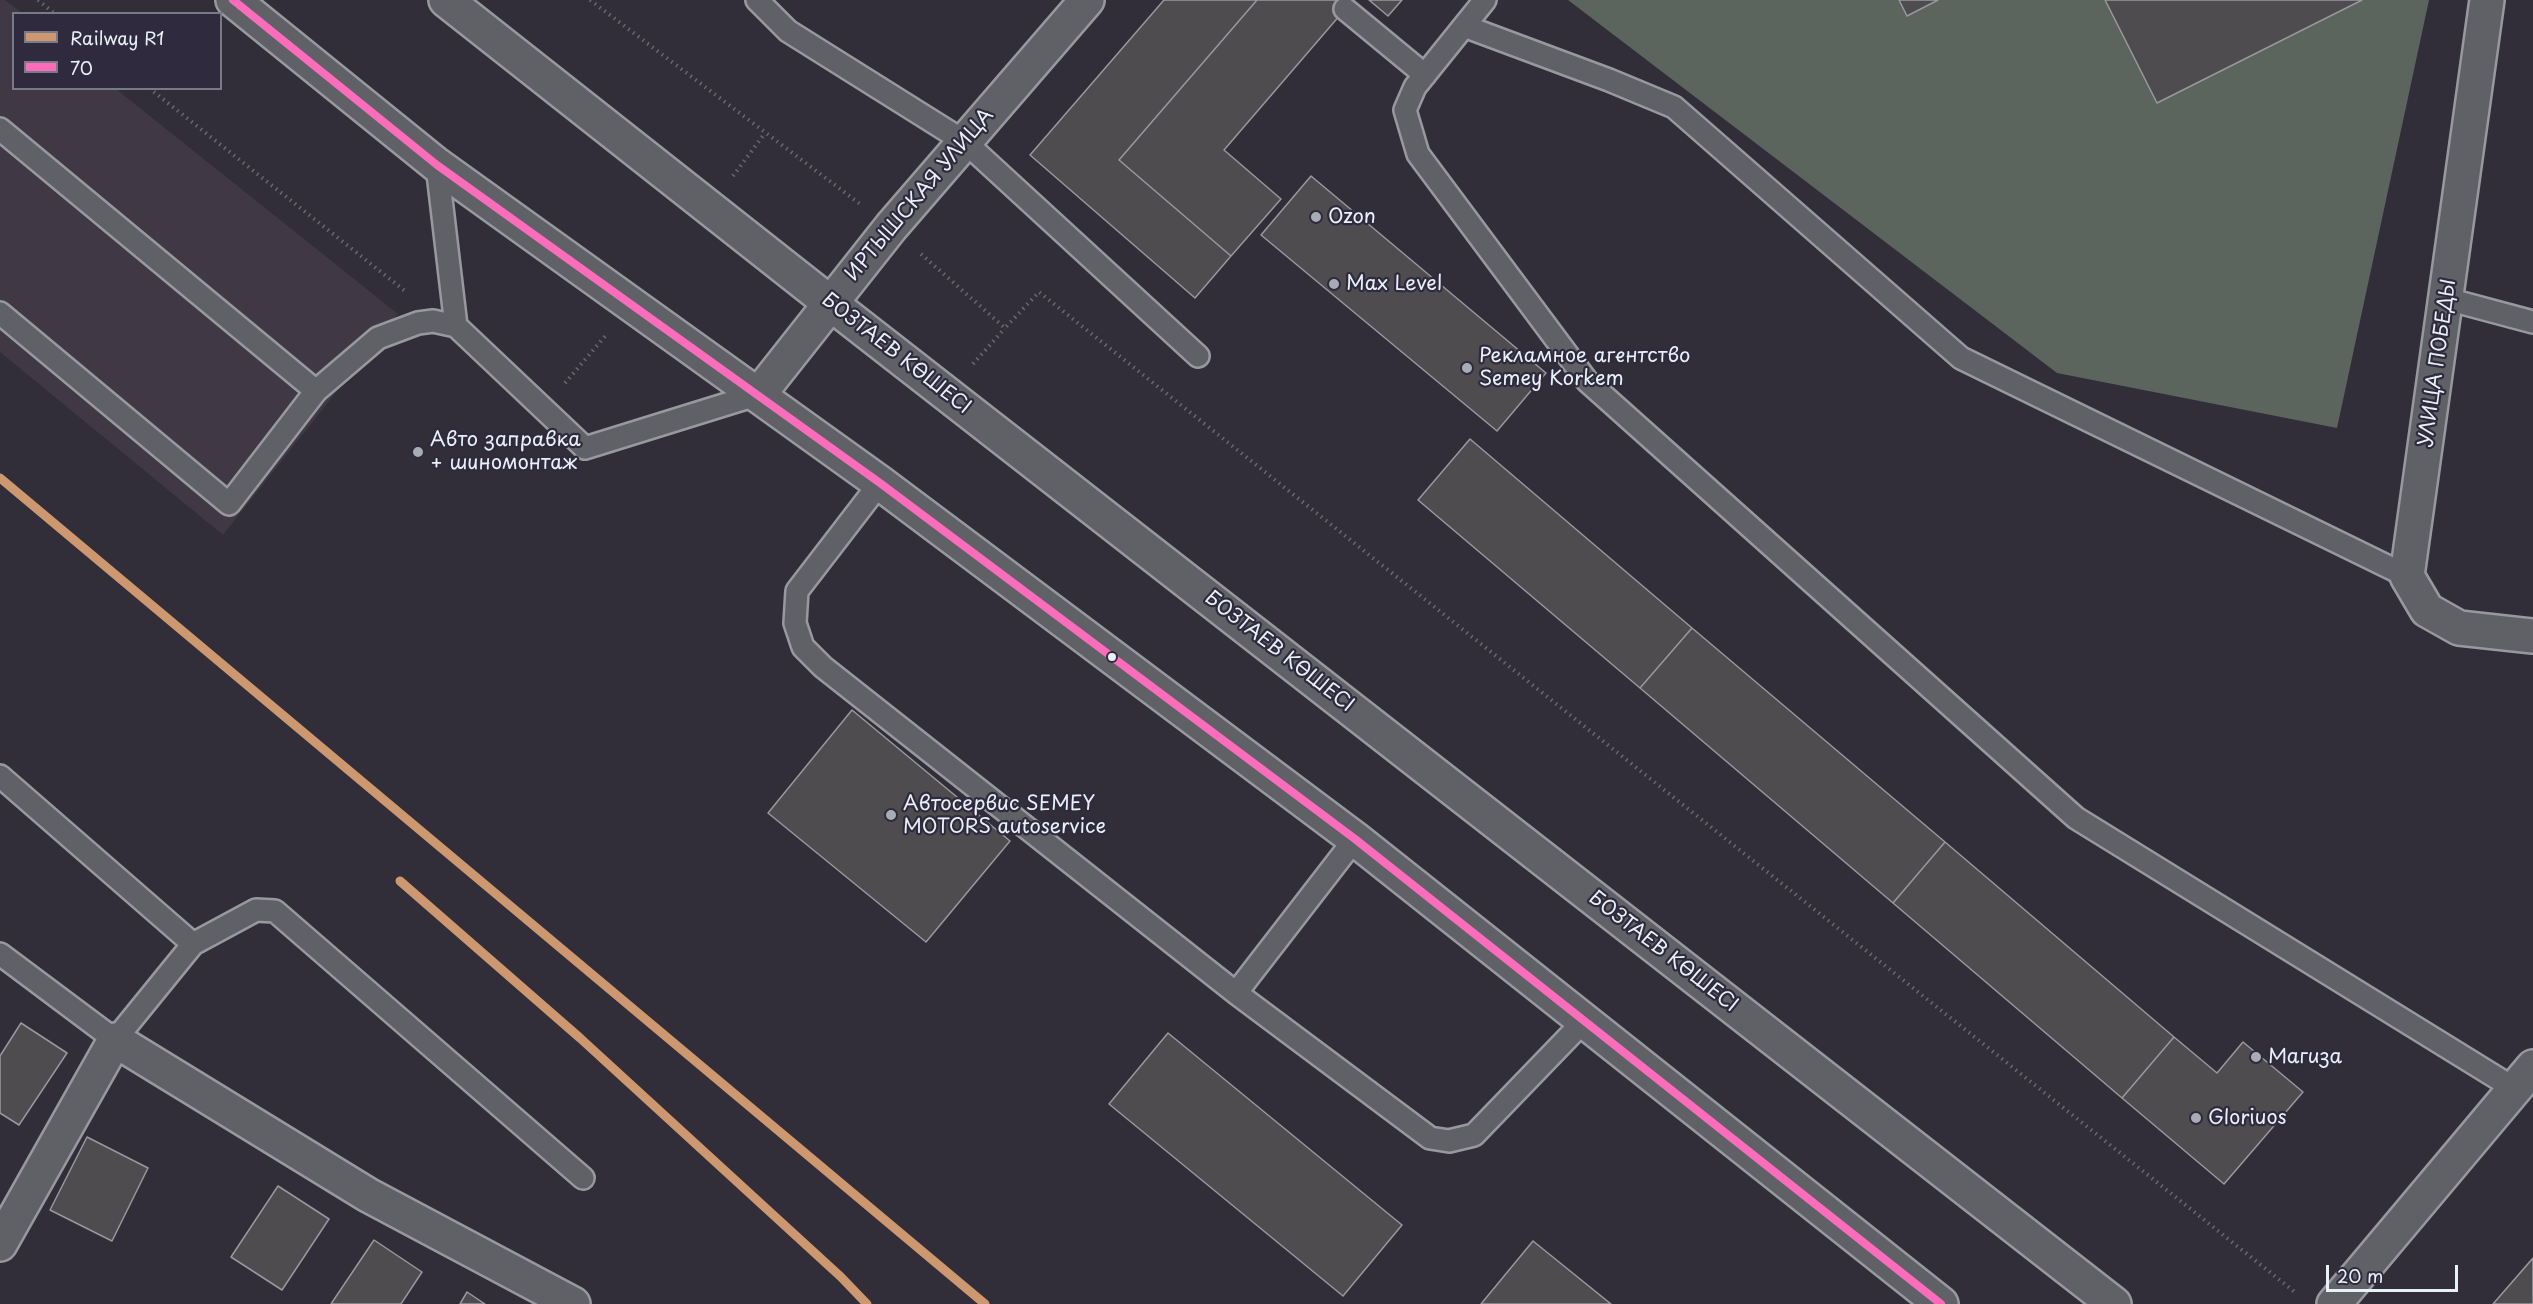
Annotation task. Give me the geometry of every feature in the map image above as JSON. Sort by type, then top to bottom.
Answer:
[{"type":"main road","points":[[233,0],[436,165],[759,394],[1355,839],[1941,1304]]},
{"type":"main road","name":"БОЗТАЕВ КӨШЕСІ","points":[[446,0],[830,303],[2114,1304]]},
{"type":"main road","name":"ИРТЫШСКАЯ УЛИЦА","points":[[759,394],[891,227],[1087,0]]},
{"type":"main road","name":"УЛИЦА ПОБЕДЫ","points":[[2407,576],[2487,0]]},
{"type":"main road","points":[[2407,576],[2427,610],[2459,628],[2533,636]]},
{"type":"main road","points":[[0,1244],[115,1040],[368,1195],[573,1304]]},
{"type":"main road","points":[[2334,1304],[2524,1078]]},
{"type":"lane","points":[[757,0],[788,31],[965,142],[1198,356]]},
{"type":"lane","points":[[1485,0],[1415,87],[1405,110],[1418,154],[1587,381],[2076,818],[2524,1078]]},
{"type":"lane","points":[[1345,9],[1425,75]]},
{"type":"lane","points":[[1464,26],[1674,107],[1961,358],[2407,576]]},
{"type":"lane","points":[[0,129],[316,391]]},
{"type":"lane","points":[[436,165],[456,326]]},
{"type":"lane","points":[[2447,299],[2533,322]]},
{"type":"lane","points":[[0,313],[229,504],[316,391],[378,338],[417,322],[433,321],[456,326],[585,448],[759,394]]},
{"type":"lane","points":[[880,483],[797,591],[795,623],[803,647],[823,667],[1236,993],[1430,1138],[1449,1141],[1474,1135],[1585,1020]]},
{"type":"lane","points":[[0,776],[193,944]]},
{"type":"lane","points":[[1236,993],[1355,839]]},
{"type":"lane","points":[[0,954],[115,1040],[193,944],[256,910],[275,911],[583,1178]]},
{"type":"path","points":[[38,0],[53,12]]},
{"type":"path","points":[[590,0],[891,227],[1005,328]]},
{"type":"path","points":[[152,90],[421,304],[433,321]]},
{"type":"path","points":[[709,208],[765,133]]},
{"type":"path","points":[[947,393],[1039,292],[2301,1297]]},
{"type":"path","points":[[543,408],[632,305]]},
{"type":"shaded area","points":[[0,0],[5,0],[21,12],[12,12],[12,90],[117,90],[398,314],[223,535],[0,352]]},
{"type":"shaded area","points":[[1568,0],[2429,0],[2337,428],[2057,373]]},
{"type":"building","points":[[1164,0],[1257,0],[1119,160],[1231,256],[1195,298],[1030,155]]},
{"type":"building","points":[[1257,0],[1353,0],[1224,150],[1281,199],[1231,256],[1119,160]]},
{"type":"building","points":[[1369,0],[1402,0],[1388,16]]},
{"type":"building","points":[[1899,0],[1938,0],[1907,16]]},
{"type":"building","points":[[2105,0],[2362,0],[2157,103]]},
{"type":"building","points":[[1311,176],[1546,373],[1497,431],[1261,235]]},
{"type":"building","points":[[1470,439],[1692,628],[1640,688],[1418,500]]},
{"type":"building","points":[[1692,628],[1945,842],[1893,903],[1640,688]]},
{"type":"building","points":[[852,710],[1010,841],[926,942],[768,813]]},
{"type":"building","points":[[1945,842],[2174,1037],[2122,1098],[1893,903]]},
{"type":"building","points":[[21,1023],[67,1053],[19,1125],[0,1113],[0,1056]]},
{"type":"building","points":[[1168,1033],[1402,1225],[1343,1296],[1109,1104]]},
{"type":"building","points":[[2174,1037],[2217,1073],[2243,1042],[2303,1092],[2224,1184],[2122,1098]]},
{"type":"building","points":[[87,1137],[148,1168],[112,1241],[50,1210]]},
{"type":"building","points":[[278,1186],[329,1219],[282,1290],[231,1257]]},
{"type":"building","points":[[374,1240],[422,1272],[401,1304],[331,1304]]},
{"type":"building","points":[[1533,1241],[1611,1304],[1481,1304]]},
{"type":"building","points":[[2533,1258],[2533,1304],[2493,1304]]},
{"type":"building","points":[[467,1292],[485,1304],[460,1304]]},
{"type":"railway","points":[[0,478],[985,1304]]},
{"type":"rail line","name":"R1","points":[[0,478],[985,1304]]},
{"type":"rail line","name":"R1","points":[[400,881],[580,1038],[841,1277],[867,1304]]},
{"type":"transit line","name":"70","points":[[233,0],[437,165],[880,483],[1355,839],[1941,1304]]},
{"type":"place","name":"Ozon","points":[[1316,217]]},
{"type":"place","name":"Max Level","points":[[1334,284]]},
{"type":"place","name":"Рекламное агентство Semey Korkem","points":[[1467,368]]},
{"type":"place","name":"Авто заправка + шиномонтаж","points":[[418,452]]},
{"type":"place","name":"Автосервис SEMEY MOTORS autoservice","points":[[891,815]]},
{"type":"place","name":"Магиза","points":[[2256,1057]]},
{"type":"place","name":"Gloriuos","points":[[2196,1118]]}]
